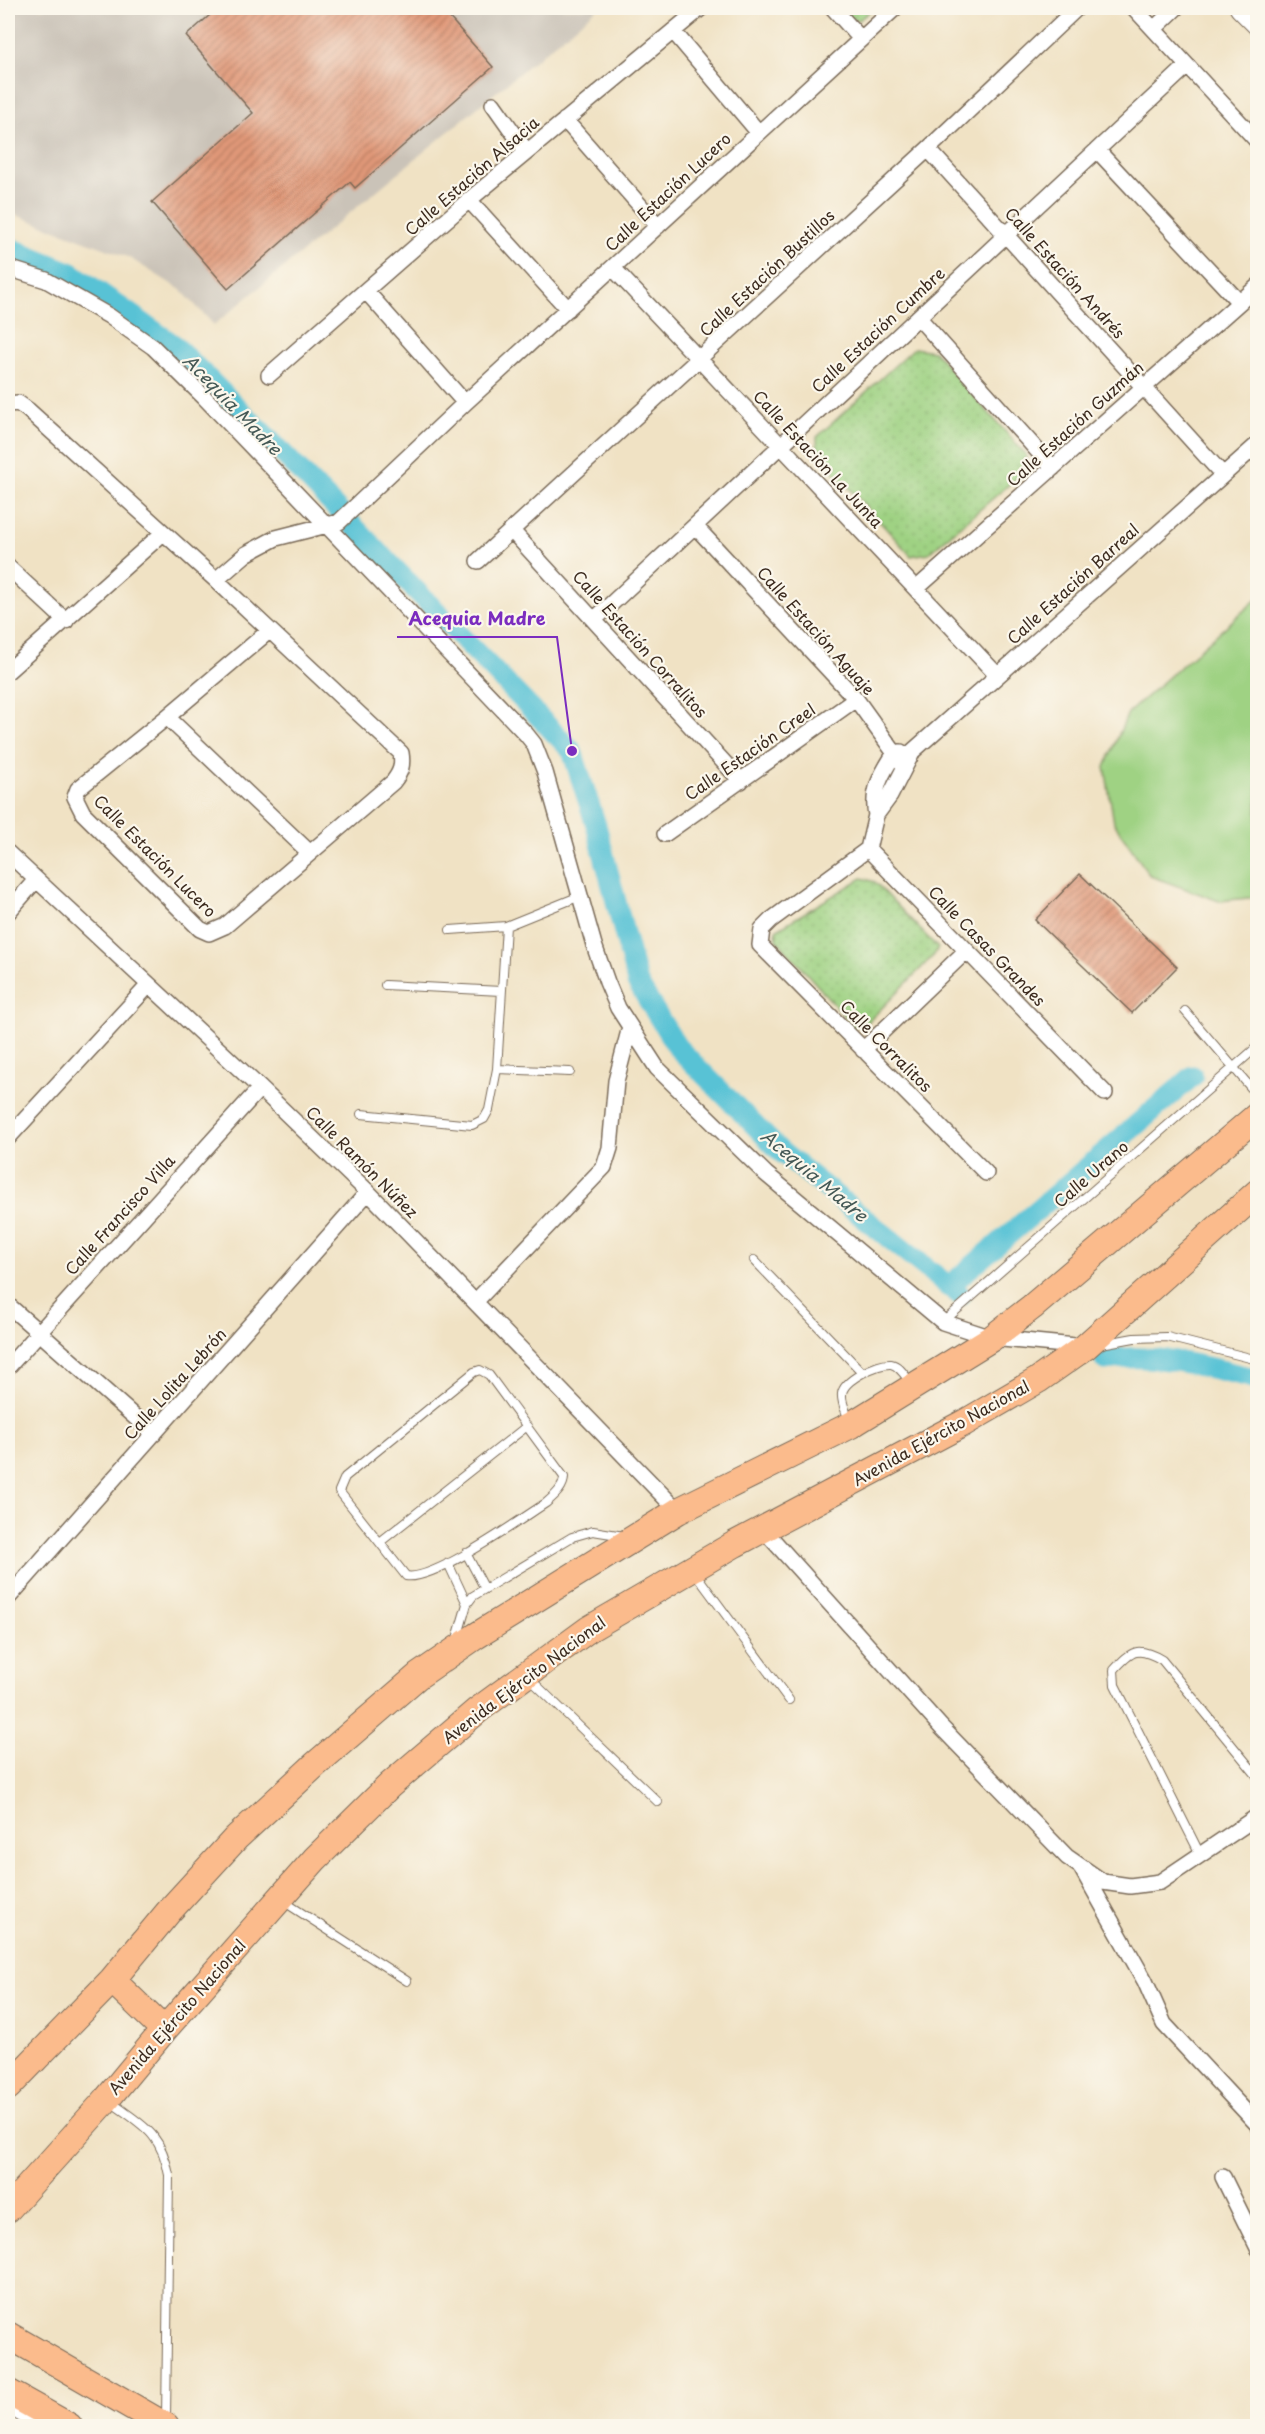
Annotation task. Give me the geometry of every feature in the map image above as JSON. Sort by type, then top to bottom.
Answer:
[{"type":"main road","points":[[8,2087],[112,1980],[170,1910],[236,1838],[418,1676],[453,1651],[678,1511],[851,1425],[992,1338],[1032,1307],[1257,1115]]},
{"type":"main road","name":"Avenida Ejército Nacional","points":[[9,2209],[315,1859],[390,1785],[478,1710],[589,1629],[764,1529],[1038,1380],[1085,1347],[1256,1196]]},
{"type":"main road","points":[[112,1980],[164,2030]]},
{"type":"main road","points":[[8,2325],[40,2354]]},
{"type":"main road","points":[[8,2335],[166,2426]]},
{"type":"main road","points":[[8,2392],[69,2427]]},
{"type":"street","name":"Calle Estación Alsacia","points":[[268,375],[469,200],[701,8]]},
{"type":"street","points":[[833,8],[861,39]]},
{"type":"street","name":"Calle Estación Lucero","points":[[333,524],[355,509],[465,403],[895,8]]},
{"type":"street","name":"Calle Estación Bustillos","points":[[478,561],[513,532],[928,149],[1077,8]]},
{"type":"street","points":[[1134,8],[1155,28],[1257,142]]},
{"type":"street","points":[[1155,28],[1176,8]]},
{"type":"street","points":[[1240,8],[1257,26]]},
{"type":"street","points":[[673,31],[759,133]]},
{"type":"street","name":"Calle Estación Cumbre","points":[[594,620],[1187,66]]},
{"type":"street","points":[[493,104],[527,152]]},
{"type":"street","points":[[565,120],[658,226]]},
{"type":"street","name":"Calle Estación Andrés","points":[[928,149],[1223,475]]},
{"type":"street","points":[[1097,150],[1239,302]]},
{"type":"street","points":[[469,200],[568,309]]},
{"type":"street","points":[[8,268],[46,280],[84,300],[153,347],[333,524],[534,744],[549,786],[607,982],[630,1027],[657,1068],[766,1174],[943,1322],[992,1338],[1085,1347]]},
{"type":"street","name":"Calle Estación La Junta","points":[[613,268],[998,675]]},
{"type":"street","name":"Calle Estación Guzmán","points":[[916,589],[1257,286]]},
{"type":"street","points":[[366,291],[465,403]]},
{"type":"street","points":[[918,317],[1053,468]]},
{"type":"street","name":"Calle Estación Lucero","points":[[8,404],[18,404],[28,410],[216,580],[401,753],[402,765],[393,782],[225,926],[209,933],[200,929],[83,813],[75,797],[78,789],[269,631]]},
{"type":"street","name":"Calle Estación Barreal","points":[[903,766],[913,751],[1257,444]]},
{"type":"street","points":[[216,580],[246,554],[276,538],[292,532],[333,524]]},
{"type":"street","name":"Calle Estación Aguaje","points":[[695,526],[856,699],[903,766]]},
{"type":"street","points":[[8,671],[163,532]]},
{"type":"street","name":"Calle Estación Corralitos","points":[[513,532],[741,781]]},
{"type":"street","points":[[8,567],[66,621]]},
{"type":"street","name":"Calle Estación Creel","points":[[665,834],[856,699]]},
{"type":"street","points":[[167,717],[310,853]]},
{"type":"street","points":[[876,815],[873,803],[876,786],[895,753],[913,751]]},
{"type":"street","points":[[868,849],[876,815],[890,796],[903,766]]},
{"type":"street","name":"Calle Corralitos","points":[[868,849],[771,920],[762,929],[760,945],[986,1173]]},
{"type":"street","name":"Calle Casas Grandes","points":[[868,849],[1105,1093]]},
{"type":"street","name":"Calle Ramón Núñez","points":[[8,853],[35,881],[260,1088],[368,1192],[678,1511]]},
{"type":"street","points":[[8,912],[35,881]]},
{"type":"street","points":[[863,1050],[966,951]]},
{"type":"street","points":[[8,1138],[148,986]]},
{"type":"street","points":[[475,1302],[604,1167],[610,1148],[618,1072],[630,1027]]},
{"type":"street","name":"Calle Francisco Villa","points":[[8,1366],[260,1088]]},
{"type":"street","name":"Calle Lolita Lebrón","points":[[8,1598],[368,1192]]},
{"type":"street","points":[[8,1305],[154,1434]]},
{"type":"street","points":[[764,1529],[941,1727],[1067,1857],[1103,1882],[1130,1886],[1160,1882],[1257,1816]]},
{"type":"street","points":[[1081,1867],[1145,1981],[1164,2024],[1257,2125]]},
{"type":"street","points":[[1223,2177],[1257,2248]]},
{"type":"lane","points":[[450,930],[506,926],[580,896]]},
{"type":"lane","points":[[361,1114],[472,1125],[484,1119],[489,1110],[497,1070],[506,926]]},
{"type":"lane","points":[[385,985],[501,991]]},
{"type":"lane","points":[[1185,1011],[1257,1096]]},
{"type":"lane","name":"Calle Urano","points":[[943,1322],[1257,1046]]},
{"type":"lane","points":[[497,1070],[570,1072]]},
{"type":"lane","points":[[754,1260],[863,1373]]},
{"type":"lane","points":[[1085,1347],[1134,1338],[1167,1337],[1257,1360]]},
{"type":"lane","points":[[851,1425],[842,1392],[844,1386],[863,1373],[890,1364],[897,1366],[914,1387]]},
{"type":"lane","points":[[480,1370],[489,1375],[527,1426],[564,1481],[556,1495],[466,1553],[418,1575],[406,1576],[339,1491],[340,1484],[345,1477],[474,1372],[480,1370]]},
{"type":"lane","points":[[380,1542],[527,1426]]},
{"type":"lane","points":[[453,1651],[466,1604],[473,1596],[582,1533],[593,1531],[634,1538]]},
{"type":"lane","points":[[466,1553],[485,1589]]},
{"type":"lane","points":[[448,1563],[466,1604]]},
{"type":"lane","points":[[692,1569],[789,1700]]},
{"type":"lane","points":[[1201,1856],[1115,1685],[1114,1670],[1128,1654],[1146,1651],[1162,1660],[1257,1777]]},
{"type":"lane","points":[[526,1675],[658,1802]]},
{"type":"lane","points":[[279,1899],[407,1981]]},
{"type":"lane","points":[[107,2099],[154,2134],[165,2153],[169,2175],[166,2426]]},
{"type":"lane","points":[[8,2410],[35,2427]]},
{"type":"shaded area","points":[[8,8],[598,8],[214,325],[181,290],[128,257],[8,212]]},
{"type":"green space","points":[[841,8],[874,8],[859,20],[852,19]]},
{"type":"green space","points":[[914,348],[934,351],[1026,455],[1025,471],[929,553],[911,556],[817,453],[817,437]]},
{"type":"green space","points":[[1257,599],[1257,897],[1219,901],[1150,876],[1114,823],[1105,767],[1128,713]]},
{"type":"green space","points":[[862,878],[875,882],[938,948],[934,955],[867,1023],[854,1027],[777,940],[776,930]]},
{"type":"building","points":[[218,8],[441,8],[493,67],[355,188],[350,182],[228,289],[152,202],[253,113],[186,36]]},
{"type":"building","points":[[1080,874],[1177,967],[1132,1013],[1035,920]]},
{"type":"waterway","name":"Acequia Madre","points":[[8,247],[72,273],[173,344],[262,432],[572,751],[596,825],[637,982],[677,1047],[780,1151],[960,1295]]},
{"type":"waterway","points":[[948,1287],[1193,1076]]},
{"type":"waterway","name":"Acequia Madre","points":[[1105,1360],[1163,1359],[1258,1379]]},
{"type":"place","name":"Acequia Madre","points":[[572,751]]}]
